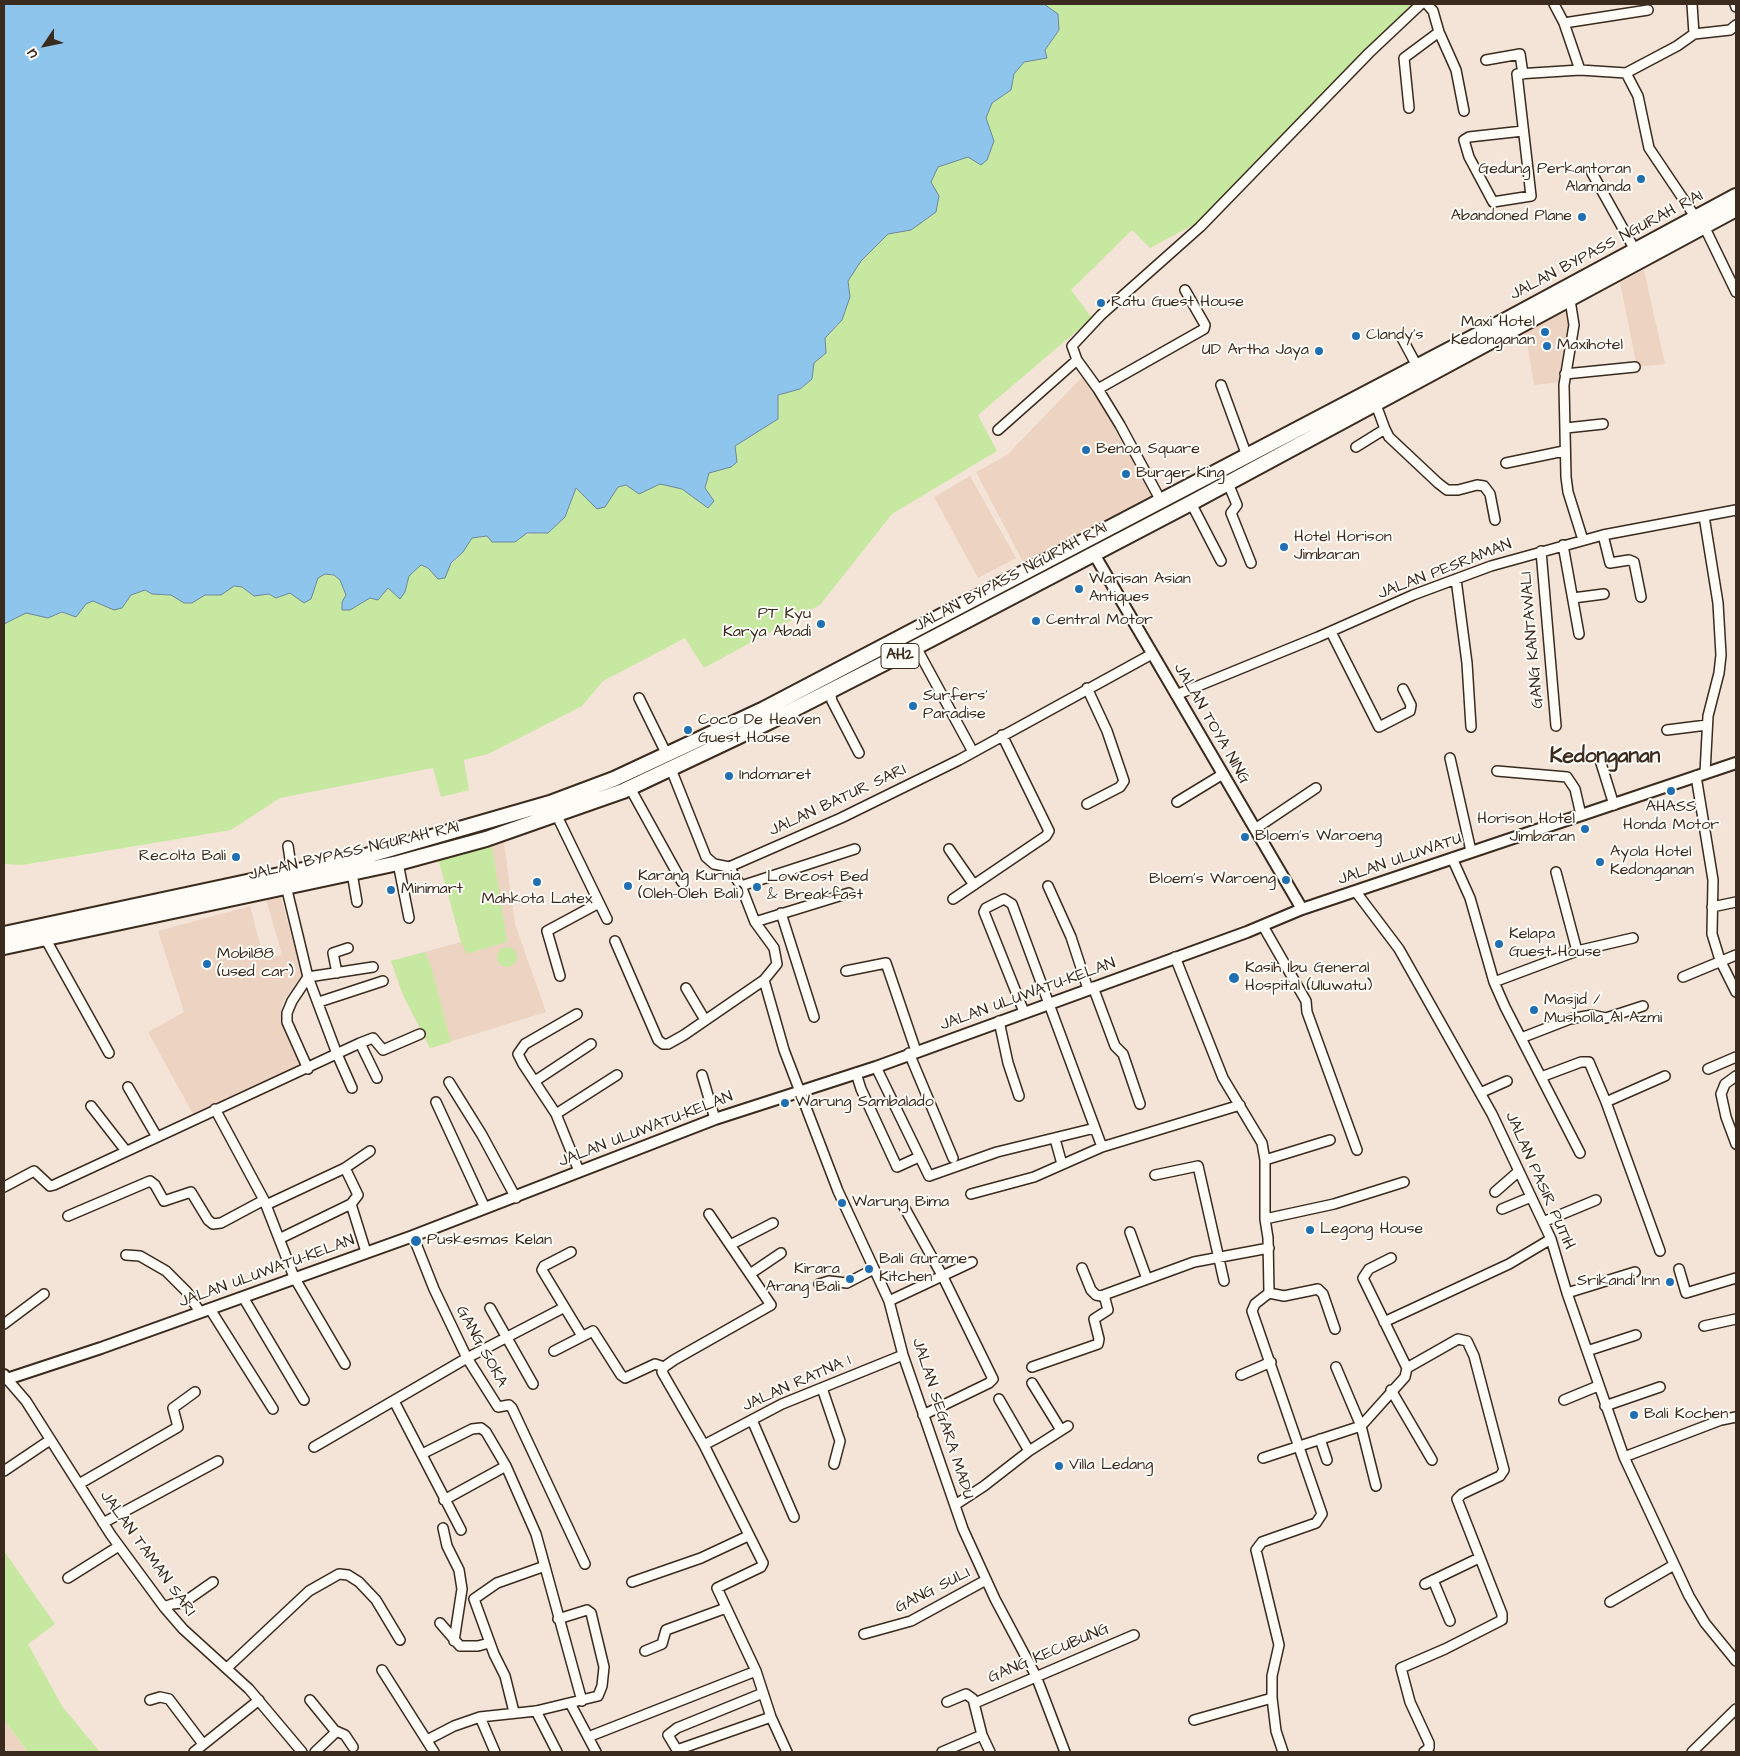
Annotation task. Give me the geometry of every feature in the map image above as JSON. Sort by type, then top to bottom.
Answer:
[{"type":"highway","name":"JALAN BYPASS NGURAH RAI","points":[[4,934],[359,858],[550,803],[667,754],[764,709],[1417,366],[1570,300],[1700,222],[1736,196]]},
{"type":"highway","name":"JALAN BYPASS NGURAH RAI","points":[[1509,326],[1635,250],[1736,209]]},
{"type":"highway","name":"JALAN BYPASS NGURAH RAI","points":[[4,947],[398,863],[557,816],[630,788],[916,648],[1228,483],[1376,402],[1482,339]]},
{"type":"highway","points":[[1088,540],[1094,554]]},
{"type":"street","points":[[1162,501],[1098,389],[1077,360],[1071,348],[1078,337],[1147,272],[1200,227],[1369,53],[1421,4]]},
{"type":"street","points":[[1427,4],[1433,11],[1439,32],[1456,70],[1464,111]]},
{"type":"street","points":[[1554,4],[1564,23],[1580,70]]},
{"type":"street","points":[[1692,4],[1694,34]]},
{"type":"street","points":[[1564,23],[1648,10]]},
{"type":"street","points":[[1523,132],[1469,136],[1464,140],[1469,158],[1493,202],[1531,196],[1517,74],[1580,70],[1626,73],[1677,46],[1694,34],[1730,30],[1736,25]]},
{"type":"street","points":[[1409,108],[1404,58],[1439,32]]},
{"type":"street","points":[[1486,60],[1520,54],[1524,74]]},
{"type":"street","points":[[1626,73],[1638,96],[1649,148],[1700,222],[1736,292]]},
{"type":"street","points":[[1592,172],[1635,250]]},
{"type":"street","points":[[1098,389],[1204,330],[1205,325],[1185,290]]},
{"type":"street","points":[[1570,300],[1574,325],[1565,374],[1566,428],[1564,451],[1568,492],[1583,540]]},
{"type":"street","points":[[1402,338],[1417,366]]},
{"type":"street","points":[[998,430],[1077,360]]},
{"type":"street","points":[[1565,374],[1635,367]]},
{"type":"street","points":[[1221,385],[1247,456]]},
{"type":"street","points":[[1376,402],[1389,437],[1438,483],[1447,490],[1458,490],[1477,485],[1484,486],[1490,494],[1495,520]]},
{"type":"street","points":[[1566,428],[1603,424]]},
{"type":"street","points":[[1356,447],[1385,430]]},
{"type":"street","points":[[1506,463],[1564,451]]},
{"type":"street","points":[[1228,483],[1237,505],[1230,513],[1251,563]]},
{"type":"street","points":[[1191,503],[1221,561]]},
{"type":"street","name":"JALAN PESRAMAN","points":[[1176,695],[1456,579],[1540,551],[1602,535],[1736,510]]},
{"type":"street","points":[[1704,516],[1719,612],[1720,656],[1700,774],[1713,880],[1712,934],[1720,960],[1736,992]]},
{"type":"street","points":[[1602,535],[1610,563],[1629,560],[1634,562],[1641,597]]},
{"type":"street","points":[[1563,545],[1579,634]]},
{"type":"street","name":"GANG KANTAWALI","points":[[1540,551],[1556,726]]},
{"type":"street","name":"JALAN TOYA NING","points":[[1094,554],[1302,909]]},
{"type":"street","points":[[1456,579],[1466,655],[1472,728]]},
{"type":"street","points":[[1572,598],[1604,594]]},
{"type":"street","points":[[1331,632],[1379,727],[1410,710],[1411,705],[1403,689]]},
{"type":"street","points":[[916,648],[973,752]]},
{"type":"street","name":"JALAN BATUR SARI","points":[[729,868],[841,818],[960,760],[1087,688],[1152,654]]},
{"type":"street","points":[[1087,688],[1107,732],[1124,782],[1120,787],[1087,804]]},
{"type":"street","points":[[830,691],[832,701],[859,754]]},
{"type":"street","points":[[639,698],[667,754]]},
{"type":"street","points":[[1667,730],[1707,725]]},
{"type":"street","points":[[953,899],[1046,836],[1049,831],[1002,735]]},
{"type":"street","points":[[1450,758],[1472,851]]},
{"type":"street","points":[[1600,760],[1614,805]]},
{"type":"street","name":"JALAN ULUWATU","points":[[1302,909],[1614,805],[1736,762]]},
{"type":"street","points":[[615,941],[661,1043],[668,1044],[705,1020],[764,980],[776,966],[777,957],[755,922],[741,886],[729,868],[712,863],[706,857],[671,769]]},
{"type":"street","points":[[1497,771],[1567,777],[1575,788],[1581,815]]},
{"type":"street","points":[[1177,802],[1223,774]]},
{"type":"street","points":[[630,788],[653,825],[682,882]]},
{"type":"street","points":[[1255,829],[1316,788]]},
{"type":"street","points":[[557,816],[607,919]]},
{"type":"street","points":[[288,846],[292,872]]},
{"type":"street","points":[[741,886],[855,849]]},
{"type":"street","points":[[949,849],[974,885]]},
{"type":"street","points":[[1452,858],[1476,916],[1494,982],[1580,1153]]},
{"type":"street","points":[[398,863],[409,918]]},
{"type":"street","points":[[1556,872],[1577,951]]},
{"type":"street","points":[[352,873],[357,902]]},
{"type":"street","points":[[286,886],[308,977],[352,1088]]},
{"type":"street","points":[[1048,886],[1115,1046],[1123,1054],[1140,1104]]},
{"type":"street","name":"JALAN PASIR PUTIH","points":[[1356,892],[1399,950],[1480,1093],[1519,1171],[1551,1239],[1566,1293],[1624,1457],[1674,1565],[1706,1623],[1736,1660]]},
{"type":"street","points":[[755,922],[849,893]]},
{"type":"street","points":[[1024,1012],[984,912],[986,908],[1004,899],[1012,904],[1102,1147]]},
{"type":"street","points":[[1712,907],[1736,902]]},
{"type":"street","points":[[560,976],[547,931],[599,903]]},
{"type":"street","name":"JALAN ULUWATU-KELAN","points":[[5,1378],[200,1312],[413,1236],[516,1198],[579,1171],[715,1119],[876,1067],[1047,1002],[1263,926],[1302,909]]},
{"type":"street","points":[[781,914],[814,1017]]},
{"type":"street","points":[[1263,926],[1306,1001],[1307,1012],[1357,1150]]},
{"type":"street","points":[[44,938],[109,1053]]},
{"type":"street","points":[[1494,982],[1577,951],[1633,938]]},
{"type":"street","points":[[337,974],[333,953],[348,948]]},
{"type":"street","points":[[1683,978],[1720,960],[1736,955]]},
{"type":"street","points":[[1175,957],[1219,1070],[1259,1135],[1265,1160],[1265,1219],[1269,1248],[1269,1293]]},
{"type":"street","points":[[846,971],[883,962],[887,964],[913,1052],[953,1158]]},
{"type":"street","points":[[308,977],[373,967]]},
{"type":"street","points":[[308,977],[292,1001],[287,1017],[308,1069]]},
{"type":"street","points":[[764,980],[784,1050],[801,1091]]},
{"type":"street","points":[[319,1002],[383,981]]},
{"type":"street","points":[[686,988],[705,1020]]},
{"type":"street","points":[[1521,1038],[1570,1019],[1592,1015],[1606,1018],[1643,1006]]},
{"type":"street","points":[[577,1014],[520,1049],[520,1059],[556,1114],[579,1171]]},
{"type":"street","points":[[999,1021],[1008,1063],[1019,1096]]},
{"type":"street","points":[[4,1187],[34,1172],[50,1186],[54,1185],[216,1109],[308,1069],[360,1043],[373,1038],[381,1049],[384,1050],[420,1034]]},
{"type":"street","points":[[360,1043],[378,1078]]},
{"type":"street","points":[[535,1081],[591,1044]]},
{"type":"street","points":[[1708,1069],[1736,1057]]},
{"type":"street","points":[[1541,1077],[1587,1061],[1606,1102],[1660,1251]]},
{"type":"street","points":[[876,1067],[930,1176],[997,1152],[1096,1128]]},
{"type":"street","points":[[856,1073],[861,1090],[897,1167],[919,1157]]},
{"type":"street","points":[[702,1075],[715,1119]]},
{"type":"street","points":[[556,1114],[618,1076]]},
{"type":"street","points":[[1606,1102],[1665,1076]]},
{"type":"street","points":[[1736,1076],[1725,1084],[1721,1094],[1726,1117],[1736,1144]]},
{"type":"street","points":[[1480,1093],[1507,1081]]},
{"type":"street","points":[[449,1082],[482,1135],[516,1198]]},
{"type":"street","points":[[128,1087],[157,1137]]},
{"type":"street","name":"JALAN SEGARA MADU","points":[[801,1091],[838,1191],[889,1301],[903,1355],[968,1543],[1036,1676],[1065,1752]]},
{"type":"street","points":[[436,1102],[485,1208]]},
{"type":"street","points":[[91,1106],[126,1151]]},
{"type":"street","points":[[971,1194],[1034,1176],[1102,1147],[1240,1106]]},
{"type":"street","points":[[216,1109],[265,1202],[294,1278],[345,1364]]},
{"type":"street","points":[[1055,1139],[1062,1164]]},
{"type":"street","points":[[1265,1160],[1330,1140]]},
{"type":"street","points":[[68,1216],[150,1182],[164,1201],[191,1192],[208,1220],[213,1224],[221,1223],[345,1168],[370,1151]]},
{"type":"street","points":[[1155,1175],[1198,1166],[1224,1281]]},
{"type":"street","points":[[279,1239],[351,1204],[358,1195],[345,1168]]},
{"type":"street","points":[[1495,1192],[1519,1171]]},
{"type":"street","points":[[1265,1219],[1334,1204],[1404,1182]]},
{"type":"street","points":[[1502,1209],[1531,1196]]},
{"type":"street","points":[[1543,1222],[1596,1200]]},
{"type":"street","points":[[351,1204],[366,1252]]},
{"type":"street","points":[[903,1205],[943,1277],[993,1380],[923,1415]]},
{"type":"street","points":[[554,1351],[592,1331],[595,1332],[621,1375],[625,1378],[655,1364],[664,1367],[770,1306],[771,1302],[709,1214]]},
{"type":"street","points":[[730,1245],[773,1223]]},
{"type":"street","points":[[1130,1232],[1147,1279]]},
{"type":"street","name":"GANG SOKA","points":[[413,1236],[434,1289],[466,1358],[498,1407],[510,1405],[512,1408],[585,1564]]},
{"type":"street","points":[[1384,1322],[1508,1264],[1551,1239]]},
{"type":"street","points":[[1082,1268],[1093,1292],[1099,1296],[1219,1256],[1269,1248]]},
{"type":"street","points":[[571,1252],[542,1268],[563,1308],[582,1336]]},
{"type":"street","points":[[750,1274],[781,1253]]},
{"type":"street","points":[[126,1255],[140,1256],[166,1271],[187,1292],[200,1312]]},
{"type":"street","points":[[1263,1458],[1361,1426],[1391,1390],[1405,1377],[1407,1368],[1363,1278],[1369,1269],[1391,1258]]},
{"type":"street","points":[[889,1301],[972,1262]]},
{"type":"street","points":[[819,1284],[829,1281],[848,1283],[874,1269]]},
{"type":"street","points":[[1679,1269],[1686,1293],[1736,1278]]},
{"type":"street","points":[[1566,1293],[1635,1272]]},
{"type":"street","points":[[1282,1752],[1276,1731],[1272,1698],[1272,1676],[1279,1645],[1256,1550],[1261,1543],[1316,1523],[1322,1517],[1271,1362],[1252,1311],[1255,1304],[1269,1293],[1284,1296],[1318,1289],[1323,1294],[1335,1328]]},
{"type":"street","points":[[4,1324],[44,1294]]},
{"type":"street","points":[[1032,1367],[1098,1344],[1099,1339],[1094,1319],[1108,1310],[1104,1295]]},
{"type":"street","points":[[243,1296],[304,1400]]},
{"type":"street","points":[[210,1308],[273,1409]]},
{"type":"street","points":[[490,1308],[533,1384]]},
{"type":"street","points":[[314,1447],[466,1358],[563,1308]]},
{"type":"street","points":[[1704,1326],[1736,1319]]},
{"type":"street","points":[[1587,1351],[1636,1336]]},
{"type":"street","points":[[1407,1368],[1460,1339],[1466,1341],[1474,1356],[1504,1470],[1500,1476],[1462,1494],[1457,1499],[1502,1614],[1502,1620],[1445,1649],[1401,1668],[1410,1702],[1429,1743],[1429,1748],[1424,1752]]},
{"type":"street","name":"JALAN RATNA 1","points":[[704,1444],[822,1388],[903,1355]]},
{"type":"street","points":[[1241,1375],[1271,1362]]},
{"type":"street","points":[[664,1367],[664,1375],[704,1444],[763,1564],[717,1588],[756,1671],[771,1717],[788,1752]]},
{"type":"street","points":[[1336,1367],[1361,1426],[1376,1486]]},
{"type":"street","name":"JALAN TAMAN SARI","points":[[5,1378],[26,1401],[103,1523],[164,1607],[183,1629],[227,1668],[259,1700],[302,1752]]},
{"type":"street","points":[[955,1504],[984,1486],[1029,1451],[1065,1428],[1032,1383]]},
{"type":"street","points":[[1564,1400],[1598,1386]]},
{"type":"street","points":[[1605,1406],[1660,1387]]},
{"type":"street","points":[[822,1388],[840,1441],[834,1464]]},
{"type":"street","points":[[1391,1390],[1432,1460]]},
{"type":"street","points":[[79,1484],[178,1426],[179,1423],[173,1412],[174,1406],[195,1392]]},
{"type":"street","points":[[999,1399],[1029,1451]]},
{"type":"street","points":[[394,1401],[461,1530]]},
{"type":"street","points":[[1624,1457],[1721,1420],[1736,1417]]},
{"type":"street","points":[[752,1420],[794,1517]]},
{"type":"street","points":[[422,1454],[472,1429],[481,1428],[486,1432],[506,1466],[532,1522],[582,1701]]},
{"type":"street","points":[[1320,1439],[1327,1460]]},
{"type":"street","points":[[4,1471],[50,1440]]},
{"type":"street","points":[[103,1523],[218,1462]]},
{"type":"street","points":[[444,1500],[506,1466]]},
{"type":"street","points":[[443,1528],[447,1546],[459,1570],[462,1589],[454,1641]]},
{"type":"street","points":[[632,1582],[701,1558],[748,1536]]},
{"type":"street","points":[[68,1578],[119,1546]]},
{"type":"street","points":[[1450,1621],[1429,1582],[1480,1558]]},
{"type":"street","points":[[1610,1602],[1674,1565]]},
{"type":"street","points":[[514,1712],[505,1676],[489,1642],[475,1597],[497,1583],[545,1566]]},
{"type":"street","points":[[227,1668],[309,1591],[339,1574],[348,1575],[365,1588],[376,1600],[400,1640]]},
{"type":"street","name":"GANG SULI","points":[[864,1634],[911,1621],[986,1580]]},
{"type":"street","points":[[164,1607],[183,1603],[213,1582]]},
{"type":"street","points":[[646,1651],[662,1643],[666,1630],[726,1608]]},
{"type":"street","points":[[427,1740],[454,1726],[480,1717],[536,1711],[582,1701],[599,1694],[603,1677],[603,1660],[592,1615],[587,1610],[558,1619]]},
{"type":"street","points":[[440,1623],[454,1641],[466,1647],[489,1642]]},
{"type":"street","name":"GANG KECUBUNG","points":[[975,1703],[1134,1634]]},
{"type":"street","points":[[382,1670],[434,1752]]},
{"type":"street","points":[[588,1737],[756,1671]]},
{"type":"street","points":[[763,1693],[678,1728],[668,1735],[677,1750],[771,1717]]},
{"type":"street","points":[[947,1702],[966,1694],[971,1697],[975,1703],[982,1735],[990,1752]]},
{"type":"street","points":[[150,1700],[160,1697],[169,1699],[204,1744]]},
{"type":"street","points":[[1194,1720],[1272,1698]]},
{"type":"street","points":[[194,1752],[259,1700]]},
{"type":"street","points":[[310,1700],[336,1731],[345,1735],[352,1747]]},
{"type":"street","points":[[570,1703],[596,1752]]},
{"type":"street","points":[[1692,1752],[1736,1709]]},
{"type":"street","points":[[536,1711],[557,1752]]},
{"type":"street","points":[[480,1717],[495,1752]]},
{"type":"street","points":[[315,1752],[336,1731]]},
{"type":"street","points":[[942,1752],[982,1735]]},
{"type":"shaded area","points":[[1644,270],[1665,364],[1637,367],[1620,282]]},
{"type":"shaded area","name":"Maxihotel","points":[[1567,307],[1572,320],[1561,382],[1534,385],[1525,331]]},
{"type":"shaded area","name":"Benoa Square","points":[[1083,376],[1105,408],[1107,407],[1154,496],[1024,564],[976,472],[1007,455]]},
{"type":"shaded area","points":[[970,476],[1016,558],[978,578],[934,497]]},
{"type":"shaded area","points":[[503,835],[515,924],[546,1012],[430,1048],[403,995],[391,961],[461,942],[438,858]]},
{"type":"shaded area","points":[[281,897],[302,975],[284,1000],[281,1009],[282,1020],[303,1067],[193,1114],[148,1032],[184,1012],[158,931],[250,906],[264,959],[282,955],[266,899]]},
{"type":"shaded area","points":[[4,1720],[24,1747],[28,1752],[4,1752]]},
{"type":"green space","points":[[1044,4],[1433,4],[1396,21],[1206,218],[1150,248],[1132,230],[1071,290],[1092,318],[978,415],[997,451],[892,514],[820,605],[704,668],[685,638],[603,681],[582,706],[488,754],[464,760],[469,790],[441,797],[433,768],[280,798],[231,830],[22,865],[4,864],[4,624],[26,613],[48,618],[93,601],[122,608],[131,595],[145,590],[152,594],[171,595],[184,603],[192,603],[205,595],[221,595],[234,586],[242,587],[254,596],[269,594],[276,598],[290,593],[311,599],[318,578],[325,574],[334,575],[340,580],[346,595],[342,602],[350,610],[370,598],[378,600],[388,588],[400,598],[405,592],[409,576],[421,565],[428,568],[438,578],[463,552],[472,538],[548,533],[565,517],[576,488],[605,507],[618,487],[626,485],[639,494],[660,484],[682,489],[708,508],[705,488],[709,473],[731,467],[737,461],[735,446],[778,419],[778,395],[800,389],[812,379],[814,363],[826,353],[825,338],[842,320],[850,297],[848,281],[861,261],[888,234],[911,230],[939,196],[931,182],[938,167],[968,157],[981,165],[994,141],[986,118],[992,103],[1011,90],[1014,74],[1024,62],[1046,58],[1045,50],[1059,30],[1058,14]]},
{"type":"green space","points":[[491,840],[507,940],[506,942],[467,954],[461,942],[438,858]]},
{"type":"green space","points":[[507,947],[514,950],[517,957],[514,964],[507,967],[500,964],[497,957],[500,950]]},
{"type":"green space","points":[[425,952],[431,966],[451,1042],[430,1048],[403,995],[391,961]]},
{"type":"green space","points":[[4,1551],[55,1624],[28,1644],[62,1706],[100,1752],[28,1752],[4,1720]]},
{"type":"water","points":[[4,4],[1044,4],[1058,14],[1059,30],[1045,50],[1047,58],[1024,62],[1014,74],[1011,90],[992,103],[986,118],[994,141],[987,160],[981,165],[968,157],[938,167],[931,182],[939,196],[936,212],[911,230],[888,234],[861,261],[848,281],[850,297],[842,320],[825,338],[826,353],[814,363],[812,379],[800,389],[778,395],[778,419],[735,446],[737,462],[731,467],[709,473],[705,488],[714,501],[708,508],[682,489],[660,484],[639,494],[626,485],[618,487],[605,507],[597,509],[576,488],[565,517],[548,533],[527,533],[515,542],[492,542],[487,536],[472,538],[463,552],[451,563],[445,578],[438,579],[428,568],[421,565],[409,576],[405,592],[400,599],[388,588],[378,600],[370,598],[350,610],[342,610],[342,602],[346,595],[340,580],[334,575],[325,574],[318,578],[311,599],[304,603],[290,593],[276,598],[269,594],[254,596],[242,587],[234,586],[221,595],[205,595],[192,603],[184,603],[171,595],[152,594],[145,590],[131,595],[122,608],[114,610],[93,601],[86,604],[76,617],[62,612],[48,618],[26,613],[4,624]]},
{"type":"place","name":"Gedung Perkantoran Alamanda","points":[[1641,179]]},
{"type":"place","name":"Abandoned Plane","points":[[1582,217]]},
{"type":"place","name":"Ratu Guest House","points":[[1101,303]]},
{"type":"place","name":"Maxi Hotel Kedonganan","points":[[1545,332]]},
{"type":"place","name":"Clandy's","points":[[1356,336]]},
{"type":"place","name":"Maxihotel","points":[[1547,346]]},
{"type":"place","name":"UD Artha Jaya","points":[[1319,351]]},
{"type":"place","name":"Benoa Square","points":[[1086,450]]},
{"type":"place","name":"Burger King","points":[[1126,474]]},
{"type":"place","name":"Hotel Horison Jimbaran","points":[[1284,547]]},
{"type":"place","name":"Warisan Asian Antiques","points":[[1079,589]]},
{"type":"place","name":"Central Motor","points":[[1036,621]]},
{"type":"place","name":"PT Kyu Karya Abadi","points":[[821,624]]},
{"type":"place","name":"Surfers' Paradise","points":[[913,706]]},
{"type":"place","name":"Coco De Heaven Guest House","points":[[688,730]]},
{"type":"place","name":"Indomaret","points":[[729,776]]},
{"type":"place","name":"AHASS Honda Motor","points":[[1671,791]]},
{"type":"place","name":"Horison Hotel Jimbaran","points":[[1585,829]]},
{"type":"place","name":"Bloem's Waroeng","points":[[1245,837]]},
{"type":"place","name":"Recolta Bali","points":[[236,857]]},
{"type":"place","name":"Ayola Hotel Kedonganan","points":[[1600,862]]},
{"type":"place","name":"Bloem’s Waroeng","points":[[1286,880]]},
{"type":"place","name":"Mahkota Latex","points":[[537,882]]},
{"type":"place","name":"Karang Kurnia (Oleh-Oleh Bali)","points":[[628,886]]},
{"type":"place","name":"Lowcost Bed & Breakfast","points":[[757,887]]},
{"type":"place","name":"Minimart","points":[[391,890]]},
{"type":"place","name":"Kelapa Guest House","points":[[1499,944]]},
{"type":"place","name":"Mobil88 (used car)","points":[[207,964]]},
{"type":"place","name":"Kasih Ibu General Hospital (Uluwatu)","points":[[1234,978]]},
{"type":"place","name":"Masjid / Musholla Al Azmi","points":[[1534,1010]]},
{"type":"place","name":"Warung Sambalado","points":[[785,1103]]},
{"type":"place","name":"Warung Bima","points":[[842,1203]]},
{"type":"place","name":"Legong House","points":[[1310,1230]]},
{"type":"place","name":"Puskesmas Kelan","points":[[416,1241]]},
{"type":"place","name":"Bali Gurame Kitchen","points":[[869,1269]]},
{"type":"place","name":"Kirara Arang Bali","points":[[850,1279]]},
{"type":"place","name":"Srikandi Inn","points":[[1670,1282]]},
{"type":"place","name":"Bali Kochen","points":[[1634,1415]]},
{"type":"place","name":"Villa Ledang","points":[[1059,1466]]},
{"type":"district","name":"Kedonganan","points":[[1605,758]]}]
